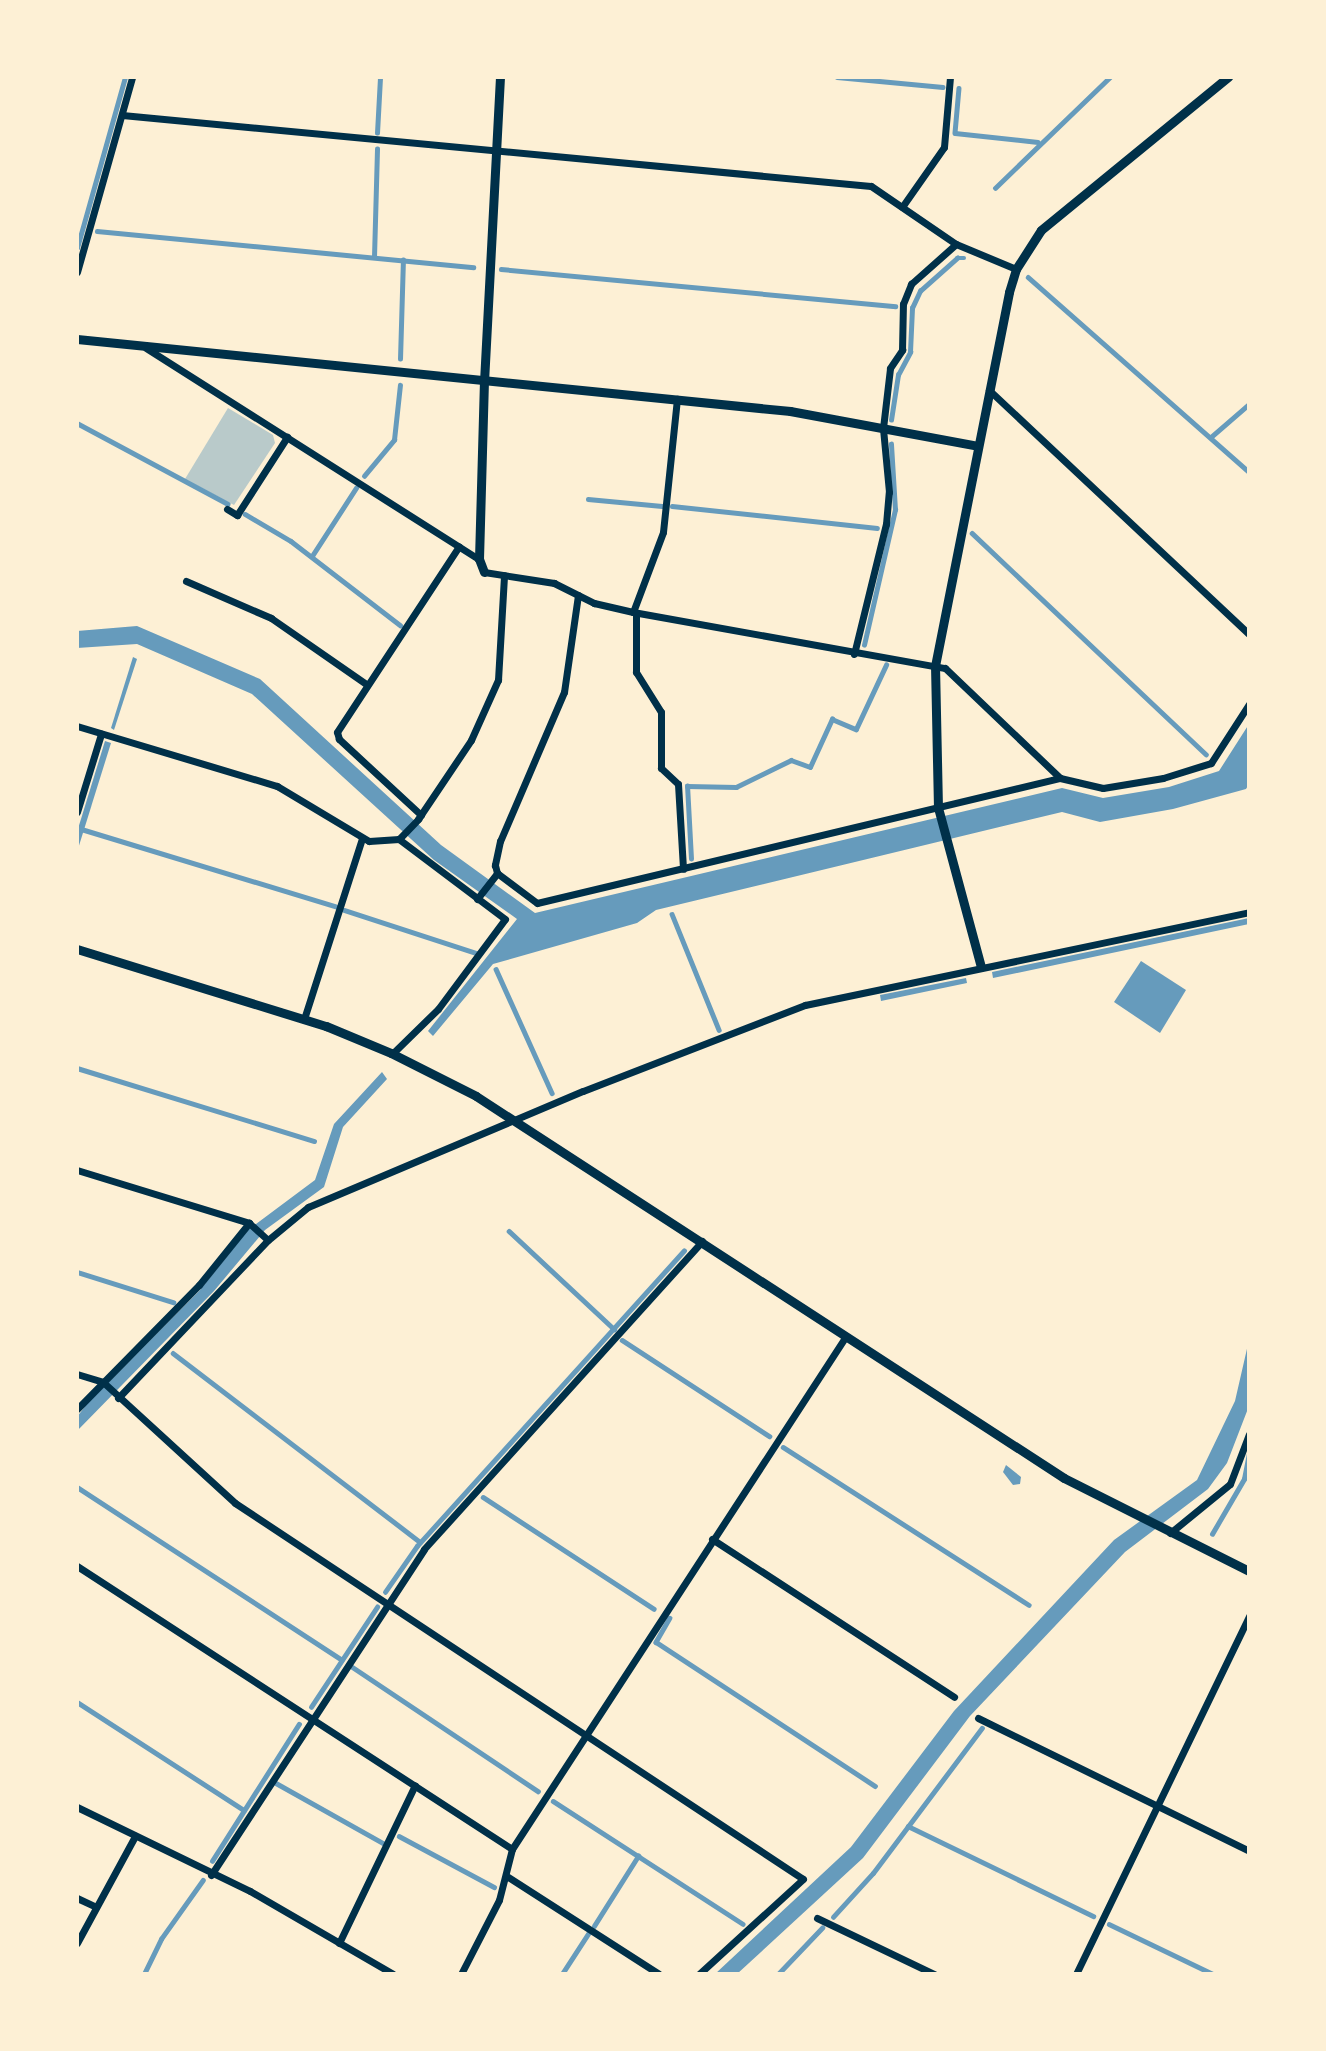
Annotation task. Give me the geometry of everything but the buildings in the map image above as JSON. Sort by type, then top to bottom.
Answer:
[{"type":"street","points":[[77,272],[132,77]]},
{"type":"street","points":[[500,77],[494,150],[484,382],[480,559],[484,572],[554,583],[578,595],[634,612],[854,654],[944,668],[1060,778]]},
{"type":"street","points":[[902,207],[944,147],[950,77]]},
{"type":"street","points":[[981,967],[939,810],[935,666],[989,390],[1016,269],[1031,243],[1056,216],[1228,77]]},
{"type":"street","points":[[122,115],[871,186],[956,244],[1016,269]]},
{"type":"street","points":[[854,654],[865,595],[886,524],[889,492],[883,428],[890,368],[902,350],[903,304],[911,284],[956,244]]},
{"type":"street","points":[[77,339],[790,411],[978,446]]},
{"type":"street","points":[[146,348],[480,559]]},
{"type":"street","points":[[989,390],[1249,634]]},
{"type":"street","points":[[677,399],[663,532],[634,612],[636,672],[661,712],[661,768],[678,784],[683,869]]},
{"type":"street","points":[[227,509],[237,515],[287,437]]},
{"type":"street","points":[[419,817],[339,739],[337,732],[459,546]]},
{"type":"street","points":[[401,837],[419,817],[471,740],[498,680],[504,575]]},
{"type":"street","points":[[186,581],[271,618],[366,684]]},
{"type":"street","points":[[477,899],[497,873],[499,841],[564,692],[578,595]]},
{"type":"street","points":[[497,873],[537,903],[939,810],[1060,778],[1103,788],[1211,763],[1249,704]]},
{"type":"street","points":[[77,726],[276,786],[362,838],[401,837],[505,919],[438,1009],[393,1054]]},
{"type":"street","points":[[77,812],[101,734]]},
{"type":"street","points":[[304,1019],[362,838]]},
{"type":"street","points":[[116,1396],[265,1238],[308,1207],[516,1119],[805,1005],[1249,912]]},
{"type":"street","points":[[77,949],[304,1019],[393,1054],[516,1119],[1064,1478],[1249,1571]]},
{"type":"street","points":[[77,1170],[250,1224],[265,1238]]},
{"type":"street","points":[[77,1409],[105,1384],[199,1285],[250,1224]]},
{"type":"street","points":[[211,1875],[424,1549],[702,1241]]},
{"type":"street","points":[[461,1974],[508,1877],[512,1849],[584,1734],[846,1336]]},
{"type":"street","points":[[77,1374],[105,1384],[234,1503],[803,1879],[699,1974]]},
{"type":"street","points":[[1168,1532],[1230,1484],[1249,1434]]},
{"type":"street","points":[[712,1539],[954,1697]]},
{"type":"street","points":[[77,1566],[512,1849]]},
{"type":"street","points":[[1076,1974],[1249,1616]]},
{"type":"street","points":[[978,1718],[1249,1851]]},
{"type":"street","points":[[339,1943],[415,1785]]},
{"type":"street","points":[[77,1807],[211,1875],[250,1891],[393,1974]]},
{"type":"street","points":[[77,1943],[135,1836]]},
{"type":"street","points":[[508,1877],[659,1974]]},
{"type":"street","points":[[77,1898],[96,1907]]},
{"type":"street","points":[[817,1918],[934,1974]]},
{"type":"shaded area","points":[[228,408],[273,435],[275,443],[234,505],[185,479]]},
{"type":"water","points":[[137,626],[260,679],[441,845],[535,913],[1062,788],[1103,798],[1169,787],[1219,771],[1249,724],[1249,784],[1246,789],[1173,809],[1100,822],[1062,812],[656,910],[637,923],[493,964],[433,1036],[428,1031],[517,919],[434,860],[252,694],[137,644],[77,648],[77,631]]},
{"type":"water","points":[[133,657],[137,659],[114,730],[111,728]]},
{"type":"water","points":[[105,741],[111,743],[77,852],[77,832]]},
{"type":"water","points":[[1249,918],[1249,924],[993,978],[992,972]]},
{"type":"water","points":[[1141,961],[1186,990],[1160,1033],[1114,1002]]},
{"type":"water","points":[[966,978],[967,983],[881,1001],[880,995]]},
{"type":"water","points":[[382,1072],[387,1079],[343,1127],[324,1187],[265,1230],[214,1291],[77,1431],[77,1417],[86,1405],[200,1290],[248,1230],[315,1180],[334,1124]]},
{"type":"water","points":[[1249,1340],[1249,1406],[1227,1463],[1208,1489],[1125,1552],[970,1716],[863,1858],[737,1974],[715,1974],[851,1847],[954,1711],[1114,1540],[1197,1480],[1235,1401]]},
{"type":"water","points":[[1006,1465],[1021,1477],[1020,1484],[1013,1485],[1003,1472]]},
{"type":"waterway","points":[[77,248],[125,77]]},
{"type":"waterway","points":[[377,133],[380,77]]},
{"type":"waterway","points":[[837,77],[943,87]]},
{"type":"waterway","points":[[995,188],[1110,77]]},
{"type":"waterway","points":[[959,88],[955,133],[1038,142]]},
{"type":"waterway","points":[[374,257],[377,149]]},
{"type":"waterway","points":[[97,231],[473,267]]},
{"type":"waterway","points":[[891,420],[898,375],[910,352],[912,308],[920,291],[957,258],[964,258]]},
{"type":"waterway","points":[[400,359],[403,260]]},
{"type":"waterway","points":[[501,269],[895,306]]},
{"type":"waterway","points":[[1028,277],[1249,472]]},
{"type":"waterway","points":[[364,476],[394,440],[400,385]]},
{"type":"waterway","points":[[1211,437],[1249,404]]},
{"type":"waterway","points":[[77,423],[228,504]]},
{"type":"waterway","points":[[864,645],[895,510],[891,444]]},
{"type":"waterway","points":[[312,556],[356,488]]},
{"type":"waterway","points":[[588,499],[662,506]]},
{"type":"waterway","points":[[672,506],[877,528]]},
{"type":"waterway","points":[[245,514],[291,541],[400,625]]},
{"type":"waterway","points":[[972,533],[1206,754]]},
{"type":"waterway","points":[[691,859],[687,786],[736,787],[791,760],[810,767],[832,719],[856,729],[886,665]]},
{"type":"waterway","points":[[78,828],[335,906]]},
{"type":"waterway","points":[[344,910],[476,953]]},
{"type":"waterway","points":[[672,914],[719,1030]]},
{"type":"waterway","points":[[496,969],[552,1093]]},
{"type":"waterway","points":[[77,1068],[314,1141]]},
{"type":"waterway","points":[[509,1231],[614,1329]]},
{"type":"waterway","points":[[385,1592],[417,1546],[684,1251]]},
{"type":"waterway","points":[[77,1272],[173,1302]]},
{"type":"waterway","points":[[622,1340],[769,1436]]},
{"type":"waterway","points":[[173,1353],[420,1542]]},
{"type":"waterway","points":[[783,1447],[1029,1605]]},
{"type":"waterway","points":[[1212,1534],[1244,1479],[1249,1454]]},
{"type":"waterway","points":[[77,1487],[342,1660]]},
{"type":"waterway","points":[[483,1497],[654,1609]]},
{"type":"waterway","points":[[311,1707],[377,1607]]},
{"type":"waterway","points":[[670,1618],[656,1642],[875,1786]]},
{"type":"waterway","points":[[351,1666],[538,1791]]},
{"type":"waterway","points":[[77,1702],[244,1810]]},
{"type":"waterway","points":[[212,1861],[299,1724]]},
{"type":"waterway","points":[[833,1917],[873,1873],[982,1728]]},
{"type":"waterway","points":[[276,1783],[383,1843]]},
{"type":"waterway","points":[[553,1801],[743,1924]]},
{"type":"waterway","points":[[908,1826],[1093,1916]]},
{"type":"waterway","points":[[399,1836],[494,1887]]},
{"type":"waterway","points":[[594,1926],[638,1856]]},
{"type":"waterway","points":[[144,1974],[161,1939],[203,1880]]},
{"type":"waterway","points":[[1109,1924],[1213,1974]]},
{"type":"waterway","points":[[778,1974],[822,1928]]},
{"type":"waterway","points":[[562,1974],[588,1934]]}]
